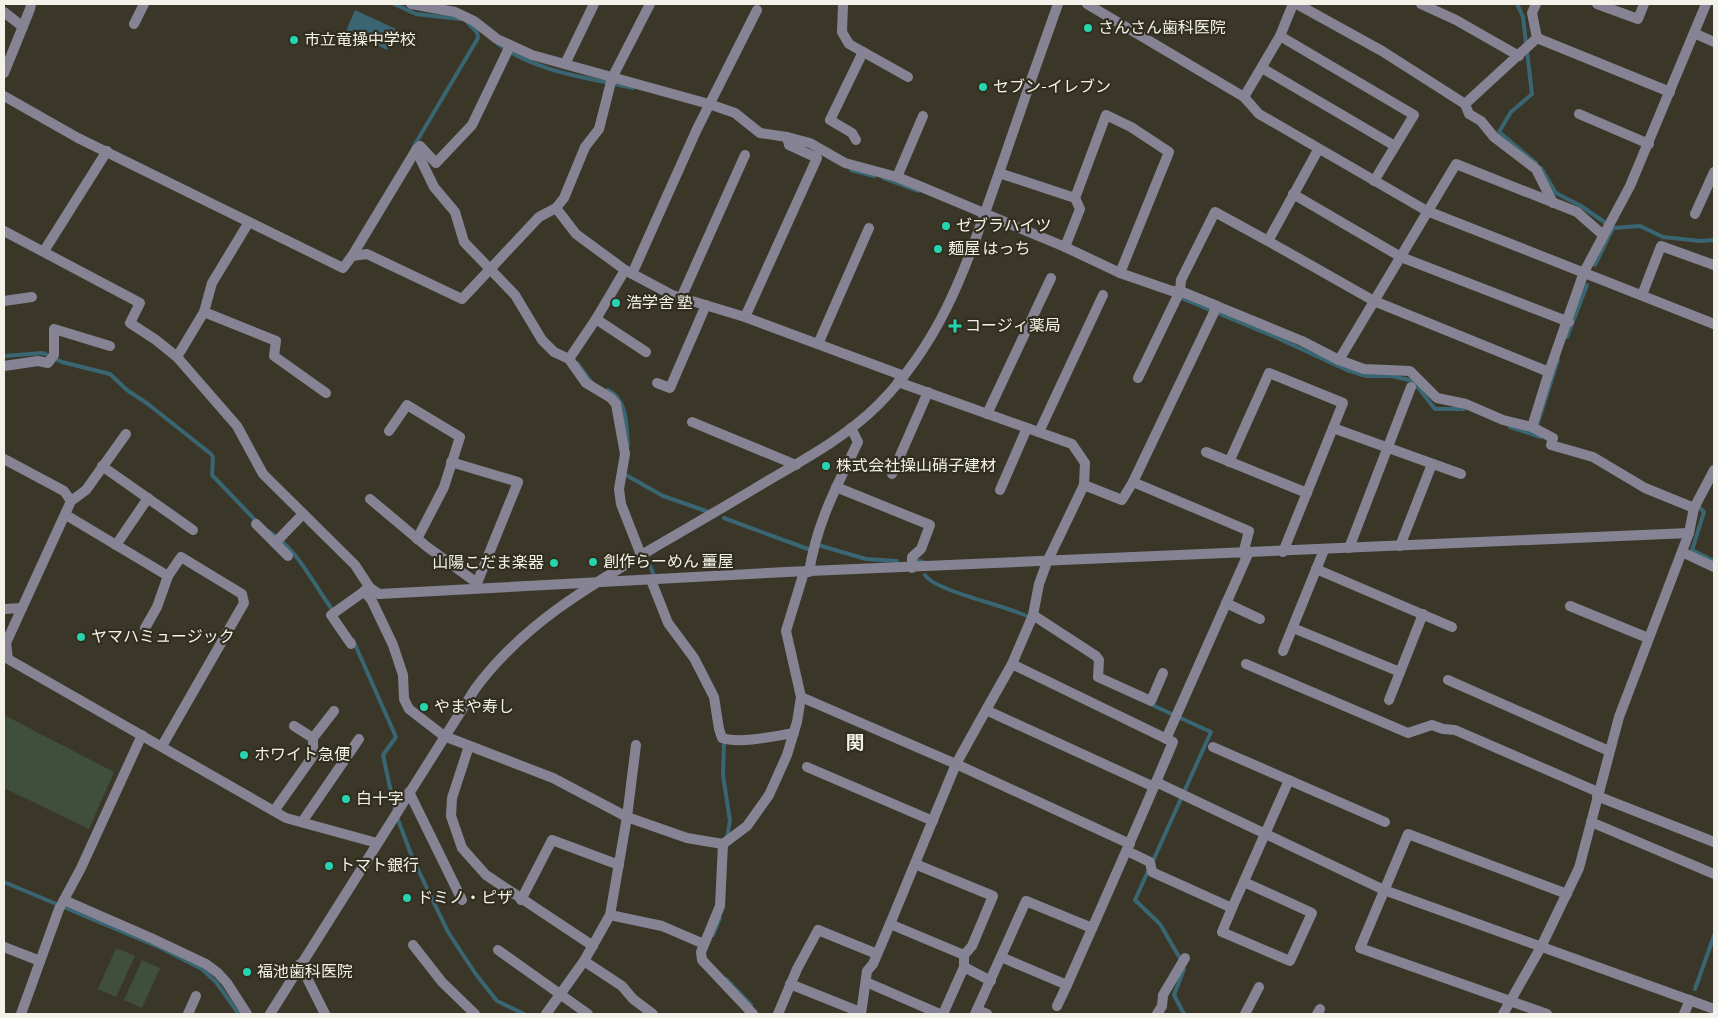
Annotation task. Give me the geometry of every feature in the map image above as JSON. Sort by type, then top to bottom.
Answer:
[{"type":"street","points":[[4,73],[31,4]]},
{"type":"street","points":[[134,24],[144,4]]},
{"type":"street","points":[[410,4],[456,12],[508,49],[565,64],[612,81],[735,113],[760,133],[787,140],[810,143],[844,163],[897,177],[1065,247],[1120,273],[1302,341],[1339,360],[1364,369],[1410,371],[1437,398],[1466,404],[1503,420],[1535,428],[1552,441],[1551,445],[1593,457],[1645,488],[1696,505]]},
{"type":"street","points":[[565,64],[594,4]]},
{"type":"street","points":[[352,256],[367,254],[462,299],[538,217],[556,208],[564,198],[585,147],[599,129],[612,81],[650,4]]},
{"type":"street","points":[[843,4],[842,32],[849,44],[908,77]]},
{"type":"street","points":[[270,1014],[444,736],[486,674],[508,651],[535,626],[596,582],[796,465],[851,428],[878,405],[927,346],[953,298],[985,213],[1058,4]]},
{"type":"street","points":[[1087,4],[1244,98],[1259,114],[1318,150],[1427,211],[1714,324]]},
{"type":"street","points":[[1244,98],[1280,36],[1295,4],[1382,51],[1465,104],[1469,114],[1481,121],[1494,137],[1536,169],[1554,203]]},
{"type":"street","points":[[1421,4],[1524,51]]},
{"type":"street","points":[[1536,4],[1532,13],[1537,38]]},
{"type":"street","points":[[1597,4],[1638,19],[1644,4]]},
{"type":"street","points":[[1535,428],[1549,372],[1569,322],[1584,272],[1630,186],[1706,4]]},
{"type":"street","points":[[569,359],[628,272],[708,106],[757,10]]},
{"type":"street","points":[[4,12],[23,27]]},
{"type":"street","points":[[1694,33],[1714,42]]},
{"type":"street","points":[[1280,36],[1414,115],[1374,181]]},
{"type":"street","points":[[1465,104],[1537,38]]},
{"type":"street","points":[[1537,38],[1670,92]]},
{"type":"street","points":[[4,96],[107,151],[343,268],[416,150],[420,146],[436,163],[472,125],[508,49]]},
{"type":"street","points":[[856,140],[852,133],[830,120],[863,52]]},
{"type":"street","points":[[1262,68],[1395,146]]},
{"type":"street","points":[[1578,114],[1649,144]]},
{"type":"street","points":[[897,177],[923,116]]},
{"type":"street","points":[[1065,247],[1080,209],[1075,198],[1106,116],[1131,127],[1169,152],[1120,273]]},
{"type":"street","points":[[745,317],[817,158],[787,140]]},
{"type":"street","points":[[416,150],[434,187],[455,212],[464,242],[514,295],[542,340],[554,352],[569,359],[586,383],[611,398],[616,404],[625,454],[619,489],[621,504],[642,555]]},
{"type":"street","points":[[1268,240],[1318,150]]},
{"type":"street","points":[[44,252],[107,151]]},
{"type":"street","points":[[681,298],[745,155]]},
{"type":"street","points":[[1339,360],[1456,164],[1577,212],[1607,228]]},
{"type":"street","points":[[1695,214],[1714,172]]},
{"type":"street","points":[[999,173],[1075,198]]},
{"type":"street","points":[[1293,194],[1400,257],[1569,322]]},
{"type":"street","points":[[556,208],[576,234],[628,272],[681,298],[745,317],[818,344],[928,392],[1072,444],[1085,463],[1084,485],[1039,584],[1032,617],[1012,664],[956,764],[890,924],[877,954],[867,971],[861,1013],[790,984]]},
{"type":"street","points":[[1138,378],[1179,295],[1181,280],[1215,212],[1374,301],[1549,372]]},
{"type":"street","points":[[177,357],[204,312],[212,283],[249,222]]},
{"type":"street","points":[[818,344],[869,228]]},
{"type":"street","points":[[4,231],[140,303],[130,324],[156,340],[177,357],[237,426],[263,474],[355,566],[393,645],[403,675],[404,699],[409,709],[444,736],[553,778],[627,817],[687,838],[723,844],[747,826],[769,795],[787,755],[794,733],[801,697],[786,631],[807,572],[819,525],[858,442],[851,428]]},
{"type":"street","points":[[1642,295],[1661,246],[1714,265]]},
{"type":"street","points":[[988,414],[1052,278]]},
{"type":"street","points":[[1039,432],[1103,295]]},
{"type":"street","points":[[4,301],[32,297]]},
{"type":"street","points":[[657,383],[670,388],[706,305]]},
{"type":"street","points":[[1084,485],[1122,500],[1133,482],[1215,310]]},
{"type":"street","points":[[204,312],[276,341],[274,356],[326,393]]},
{"type":"street","points":[[596,319],[646,352]]},
{"type":"street","points":[[4,366],[38,361],[48,363],[53,357],[54,329],[110,346]]},
{"type":"street","points":[[1229,462],[1269,373],[1343,403],[1282,552]]},
{"type":"street","points":[[1349,548],[1411,386]]},
{"type":"street","points":[[892,474],[928,392]]},
{"type":"street","points":[[389,431],[407,405],[460,437],[444,487],[417,539]]},
{"type":"street","points":[[692,422],[796,465]]},
{"type":"street","points":[[1000,490],[1027,428]]},
{"type":"street","points":[[1333,428],[1461,474]]},
{"type":"street","points":[[126,434],[86,490],[71,501],[6,643],[6,658],[286,818],[377,843]]},
{"type":"street","points":[[1206,452],[1307,493]]},
{"type":"street","points":[[4,460],[64,491],[71,501]]},
{"type":"street","points":[[451,462],[518,482],[477,586]]},
{"type":"street","points":[[1400,546],[1432,464]]},
{"type":"street","points":[[102,466],[193,530]]},
{"type":"street","points":[[1503,1014],[1541,947],[1579,868],[1609,751],[1648,638],[1689,534],[1696,505],[1714,470]]},
{"type":"street","points":[[1133,482],[1248,531],[1246,554],[1166,739]]},
{"type":"street","points":[[836,487],[930,525],[921,550],[912,557],[912,568]]},
{"type":"street","points":[[116,545],[148,498]]},
{"type":"street","points":[[370,499],[477,586]]},
{"type":"street","points":[[278,540],[303,514]]},
{"type":"street","points":[[66,515],[168,576]]},
{"type":"street","points":[[256,524],[278,540],[288,556]]},
{"type":"street","points":[[367,590],[378,594],[477,586],[1689,534]]},
{"type":"street","points":[[1284,651],[1324,550]]},
{"type":"street","points":[[1682,552],[1714,567]]},
{"type":"street","points":[[145,628],[168,576],[181,557],[242,594],[244,603],[162,746]]},
{"type":"street","points":[[1316,569],[1452,627]]},
{"type":"street","points":[[651,580],[668,623],[694,658],[714,697],[719,729],[725,739],[768,737],[794,733]]},
{"type":"street","points":[[351,644],[331,615],[367,590]]},
{"type":"street","points":[[1226,603],[1260,618]]},
{"type":"street","points":[[1570,606],[1648,638]]},
{"type":"street","points":[[4,609],[22,608]]},
{"type":"street","points":[[1388,700],[1423,614]]},
{"type":"street","points":[[1032,617],[1096,656],[1099,660],[1098,677],[1150,701],[1163,673]]},
{"type":"street","points":[[1293,628],[1400,672]]},
{"type":"street","points":[[1012,664],[1173,742],[1057,1006]]},
{"type":"street","points":[[1246,664],[1408,733],[1432,725],[1443,729],[1455,730],[1598,794],[1714,842]]},
{"type":"street","points":[[1448,680],[1609,751]]},
{"type":"street","points":[[801,697],[956,764],[1128,847],[1150,862],[1152,872],[1232,908]]},
{"type":"street","points":[[986,710],[1155,785],[1183,795],[1384,890],[1714,1009]]},
{"type":"street","points":[[274,811],[313,756],[313,738],[334,711]]},
{"type":"street","points":[[294,726],[313,738]]},
{"type":"street","points":[[21,1014],[61,904],[81,868],[142,735]]},
{"type":"street","points":[[302,822],[359,739]]},
{"type":"street","points":[[546,1014],[584,962],[610,915],[627,817],[636,745]]},
{"type":"street","points":[[469,746],[452,798],[451,816],[462,848],[486,875],[593,946]]},
{"type":"street","points":[[1213,747],[1385,822]]},
{"type":"street","points":[[807,767],[933,821]]},
{"type":"street","points":[[1244,882],[1312,913],[1290,961],[1222,932],[1232,908],[1289,780]]},
{"type":"street","points":[[409,792],[462,900]]},
{"type":"street","points":[[1591,822],[1714,874]]},
{"type":"street","points":[[1547,1014],[1360,948],[1408,834],[1566,894]]},
{"type":"street","points":[[521,900],[552,840],[619,865]]},
{"type":"street","points":[[723,844],[720,906],[701,952],[702,960],[753,1014]]},
{"type":"street","points":[[866,982],[942,1014],[964,967],[964,955],[972,946],[993,896],[915,864]]},
{"type":"street","points":[[980,1013],[991,981],[1026,901],[1092,928]]},
{"type":"street","points":[[61,904],[151,938],[206,964],[227,983],[247,1014]]},
{"type":"street","points":[[610,915],[662,926],[704,944]]},
{"type":"street","points":[[890,924],[964,955]]},
{"type":"street","points":[[778,1014],[790,984],[818,930],[877,954]]},
{"type":"street","points":[[413,945],[442,982],[475,1014]]},
{"type":"street","points":[[4,947],[40,961]]},
{"type":"street","points":[[498,950],[588,1014]]},
{"type":"street","points":[[1001,957],[1067,985]]},
{"type":"street","points":[[1157,1014],[1162,1006],[1163,995],[1183,961]]},
{"type":"street","points":[[584,962],[622,986],[633,999],[653,1014]]},
{"type":"street","points":[[300,964],[325,1014]]},
{"type":"street","points":[[964,967],[991,981]]},
{"type":"street","points":[[1245,1014],[1259,987]]},
{"type":"street","points":[[188,1014],[196,996]]},
{"type":"street","points":[[1684,1014],[1690,1000]]},
{"type":"green space","points":[[4,715],[114,772],[89,829],[4,788]]},
{"type":"green space","points":[[116,948],[135,956],[116,997],[98,989]]},
{"type":"green space","points":[[142,960],[160,968],[142,1008],[124,1000]]},
{"type":"water","points":[[355,10],[396,29],[387,50],[346,31]]},
{"type":"waterway","points":[[394,4],[416,14],[460,19]]},
{"type":"waterway","points":[[1517,4],[1523,17],[1532,94],[1511,112],[1499,132],[1536,163]]},
{"type":"waterway","points":[[414,146],[478,38],[477,32],[468,23]]},
{"type":"waterway","points":[[498,44],[513,54],[546,68],[633,88]]},
{"type":"waterway","points":[[1541,168],[1556,193],[1581,206],[1613,228],[1640,226],[1663,237],[1700,241],[1714,240]]},
{"type":"waterway","points":[[851,170],[874,176]]},
{"type":"waterway","points":[[883,178],[918,191]]},
{"type":"waterway","points":[[1595,265],[1613,228]]},
{"type":"waterway","points":[[1567,337],[1587,285]]},
{"type":"waterway","points":[[1179,297],[1273,336],[1347,370],[1366,376],[1392,376],[1413,381],[1435,409],[1464,409]]},
{"type":"waterway","points":[[4,356],[43,353],[62,362],[110,374],[127,390],[148,404],[211,454],[213,457],[212,475],[257,522]]},
{"type":"waterway","points":[[1536,429],[1558,360]]},
{"type":"waterway","points":[[577,363],[592,383]]},
{"type":"waterway","points":[[608,390],[615,394],[623,407],[628,445]]},
{"type":"waterway","points":[[1510,427],[1541,437]]},
{"type":"waterway","points":[[626,475],[663,496],[706,511]]},
{"type":"waterway","points":[[1696,504],[1704,512],[1692,550],[1714,561]]},
{"type":"waterway","points":[[724,518],[808,549]]},
{"type":"waterway","points":[[268,531],[279,538],[297,557],[334,612]]},
{"type":"waterway","points":[[817,547],[818,545],[866,559],[897,561]]},
{"type":"waterway","points":[[915,560],[923,562]]},
{"type":"waterway","points":[[648,561],[653,573]]},
{"type":"waterway","points":[[925,575],[943,587],[1031,618]]},
{"type":"waterway","points":[[353,640],[396,737],[383,755],[395,811]]},
{"type":"waterway","points":[[1150,704],[1211,732],[1152,863]]},
{"type":"waterway","points":[[724,741],[723,775],[730,821],[727,837]]},
{"type":"waterway","points":[[397,817],[412,857],[448,932],[475,973],[497,1001],[524,1014]]},
{"type":"waterway","points":[[1149,869],[1135,900],[1160,924],[1181,960]]},
{"type":"waterway","points":[[4,882],[161,948],[202,969],[216,982],[239,1014]]},
{"type":"waterway","points":[[713,935],[720,918]]},
{"type":"waterway","points":[[1695,989],[1714,936]]},
{"type":"waterway","points":[[1184,969],[1174,995],[1184,1014]]},
{"type":"waterway","points":[[726,979],[751,1005]]},
{"type":"place","name":"さんさん歯科医院","points":[[1088,28]]},
{"type":"place","name":"市立竜操中学校","points":[[294,40]]},
{"type":"place","name":"セブン-イレブン","points":[[983,87]]},
{"type":"place","name":"ゼブラハイツ","points":[[946,226]]},
{"type":"place","name":"麺屋 はっち","points":[[938,249]]},
{"type":"place","name":"浩学舎 塾","points":[[616,303]]},
{"type":"place","name":"コージィ薬局","points":[[955,326]]},
{"type":"place","name":"株式会社操山硝子建材","points":[[826,466]]},
{"type":"place","name":"創作らーめん 薑屋","points":[[593,562]]},
{"type":"place","name":"山陽こだま楽器","points":[[554,563]]},
{"type":"place","name":"ヤマハミュージック","points":[[81,637]]},
{"type":"place","name":"やまや寿し","points":[[424,707]]},
{"type":"place","name":"ホワイト急便","points":[[244,755]]},
{"type":"place","name":"白十字","points":[[346,799]]},
{"type":"place","name":"トマト銀行","points":[[329,866]]},
{"type":"place","name":"ドミノ・ピザ","points":[[407,898]]},
{"type":"place","name":"福池歯科医院","points":[[247,972]]},
{"type":"district","name":"関","points":[[855,743]]}]
